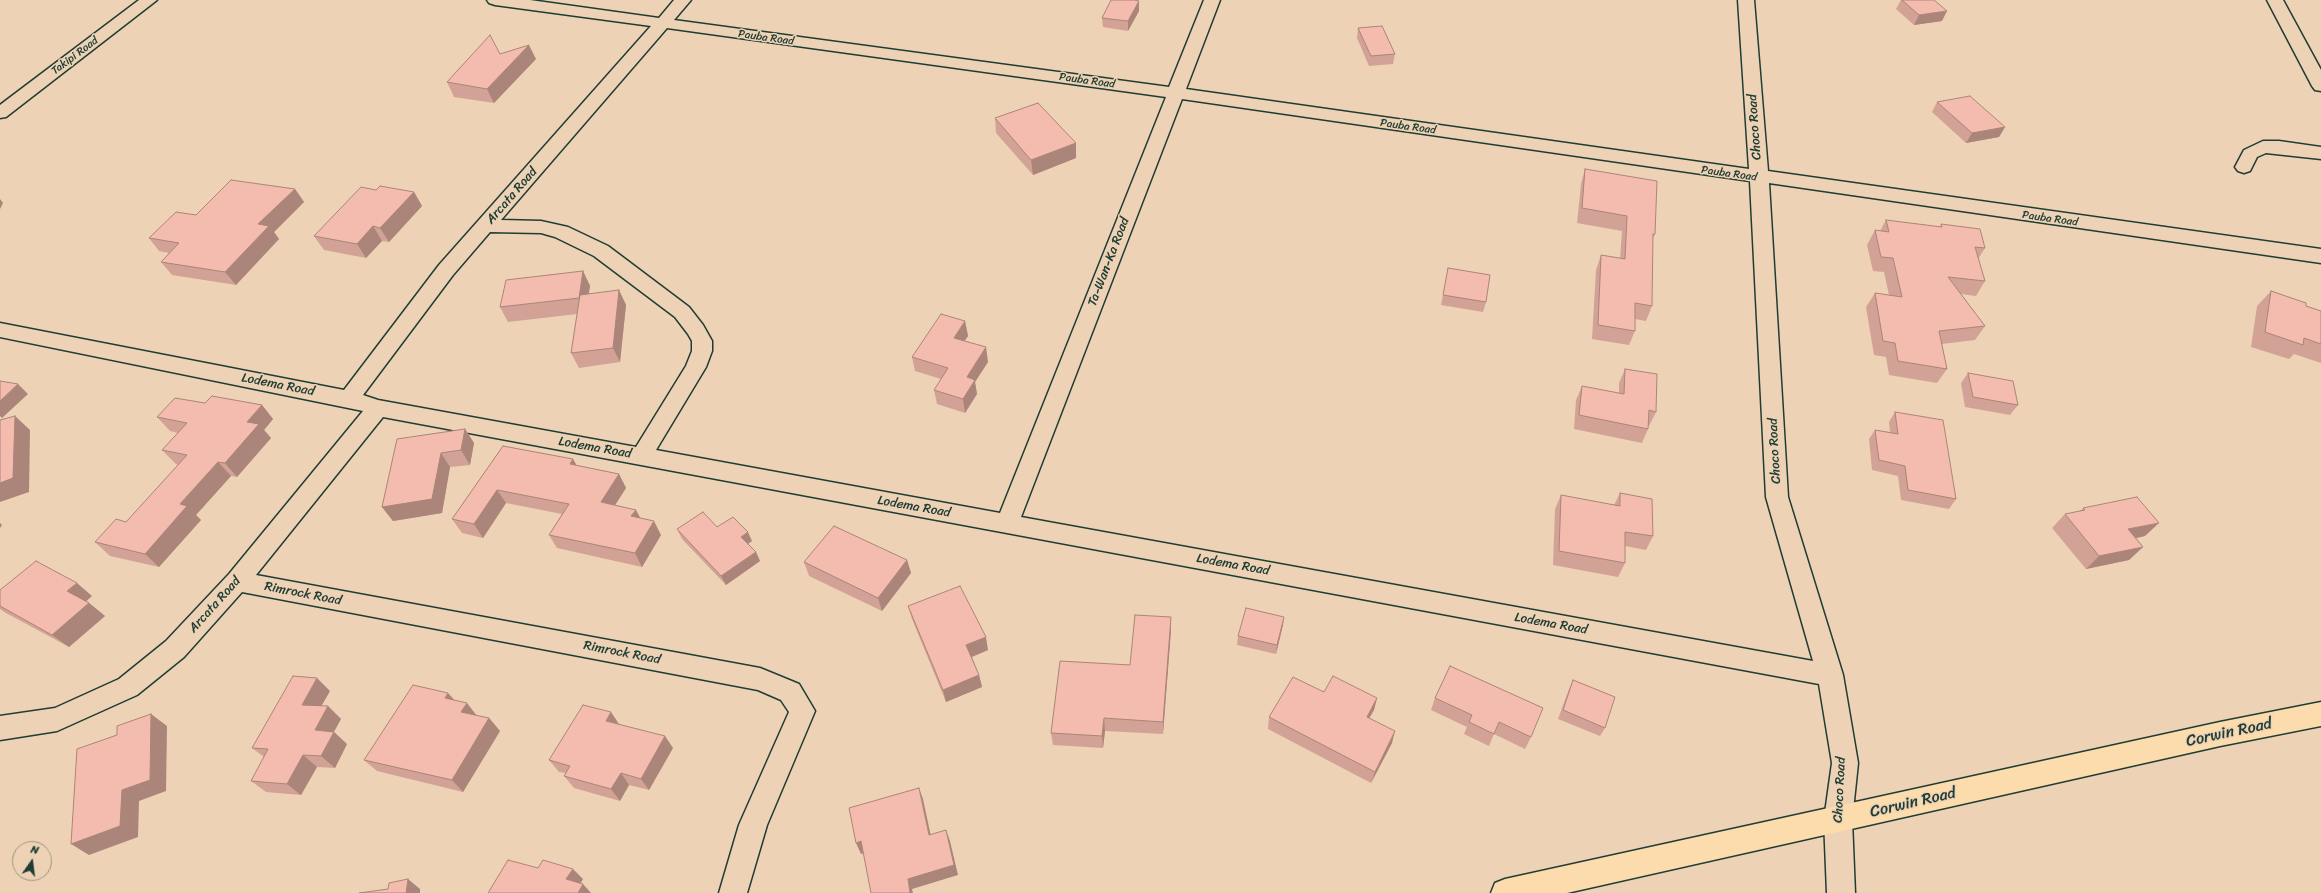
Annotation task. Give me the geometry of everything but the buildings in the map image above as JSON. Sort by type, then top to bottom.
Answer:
[{"type":"main road","name":"Corwin Road","points":[[1505,893],[2220,734],[2321,714]]},
{"type":"street","name":"Takipi Road","points":[[0,113],[149,0]]},
{"type":"street","name":"Pauba Road","points":[[495,0],[1175,93],[1759,178],[2321,256]]},
{"type":"street","name":"Arcata Road","points":[[349,399],[446,270],[683,0]]},
{"type":"street","name":"Ta-Wan-Ka Road","points":[[1007,524],[1212,0]]},
{"type":"street","name":"Choco Road","points":[[1746,0],[1759,178],[1777,497],[1830,674],[1844,763],[1838,820],[1840,893]]},
{"type":"street","points":[[2275,0],[2321,86]]},
{"type":"street","points":[[2244,167],[2250,154],[2263,147],[2279,147],[2321,153]]},
{"type":"street","points":[[485,226],[541,227],[561,232],[584,242],[601,251],[676,308],[696,330],[702,340],[702,351],[696,367],[641,457]]},
{"type":"street","name":"Lodema Road","points":[[0,330],[349,399],[378,408],[1830,674]]},
{"type":"street","name":"Arcata Road","points":[[0,728],[57,718],[128,687],[175,649],[237,581],[378,408]]},
{"type":"street","name":"Rimrock Road","points":[[237,581],[760,679],[790,692],[802,711],[753,825],[734,893]]}]
